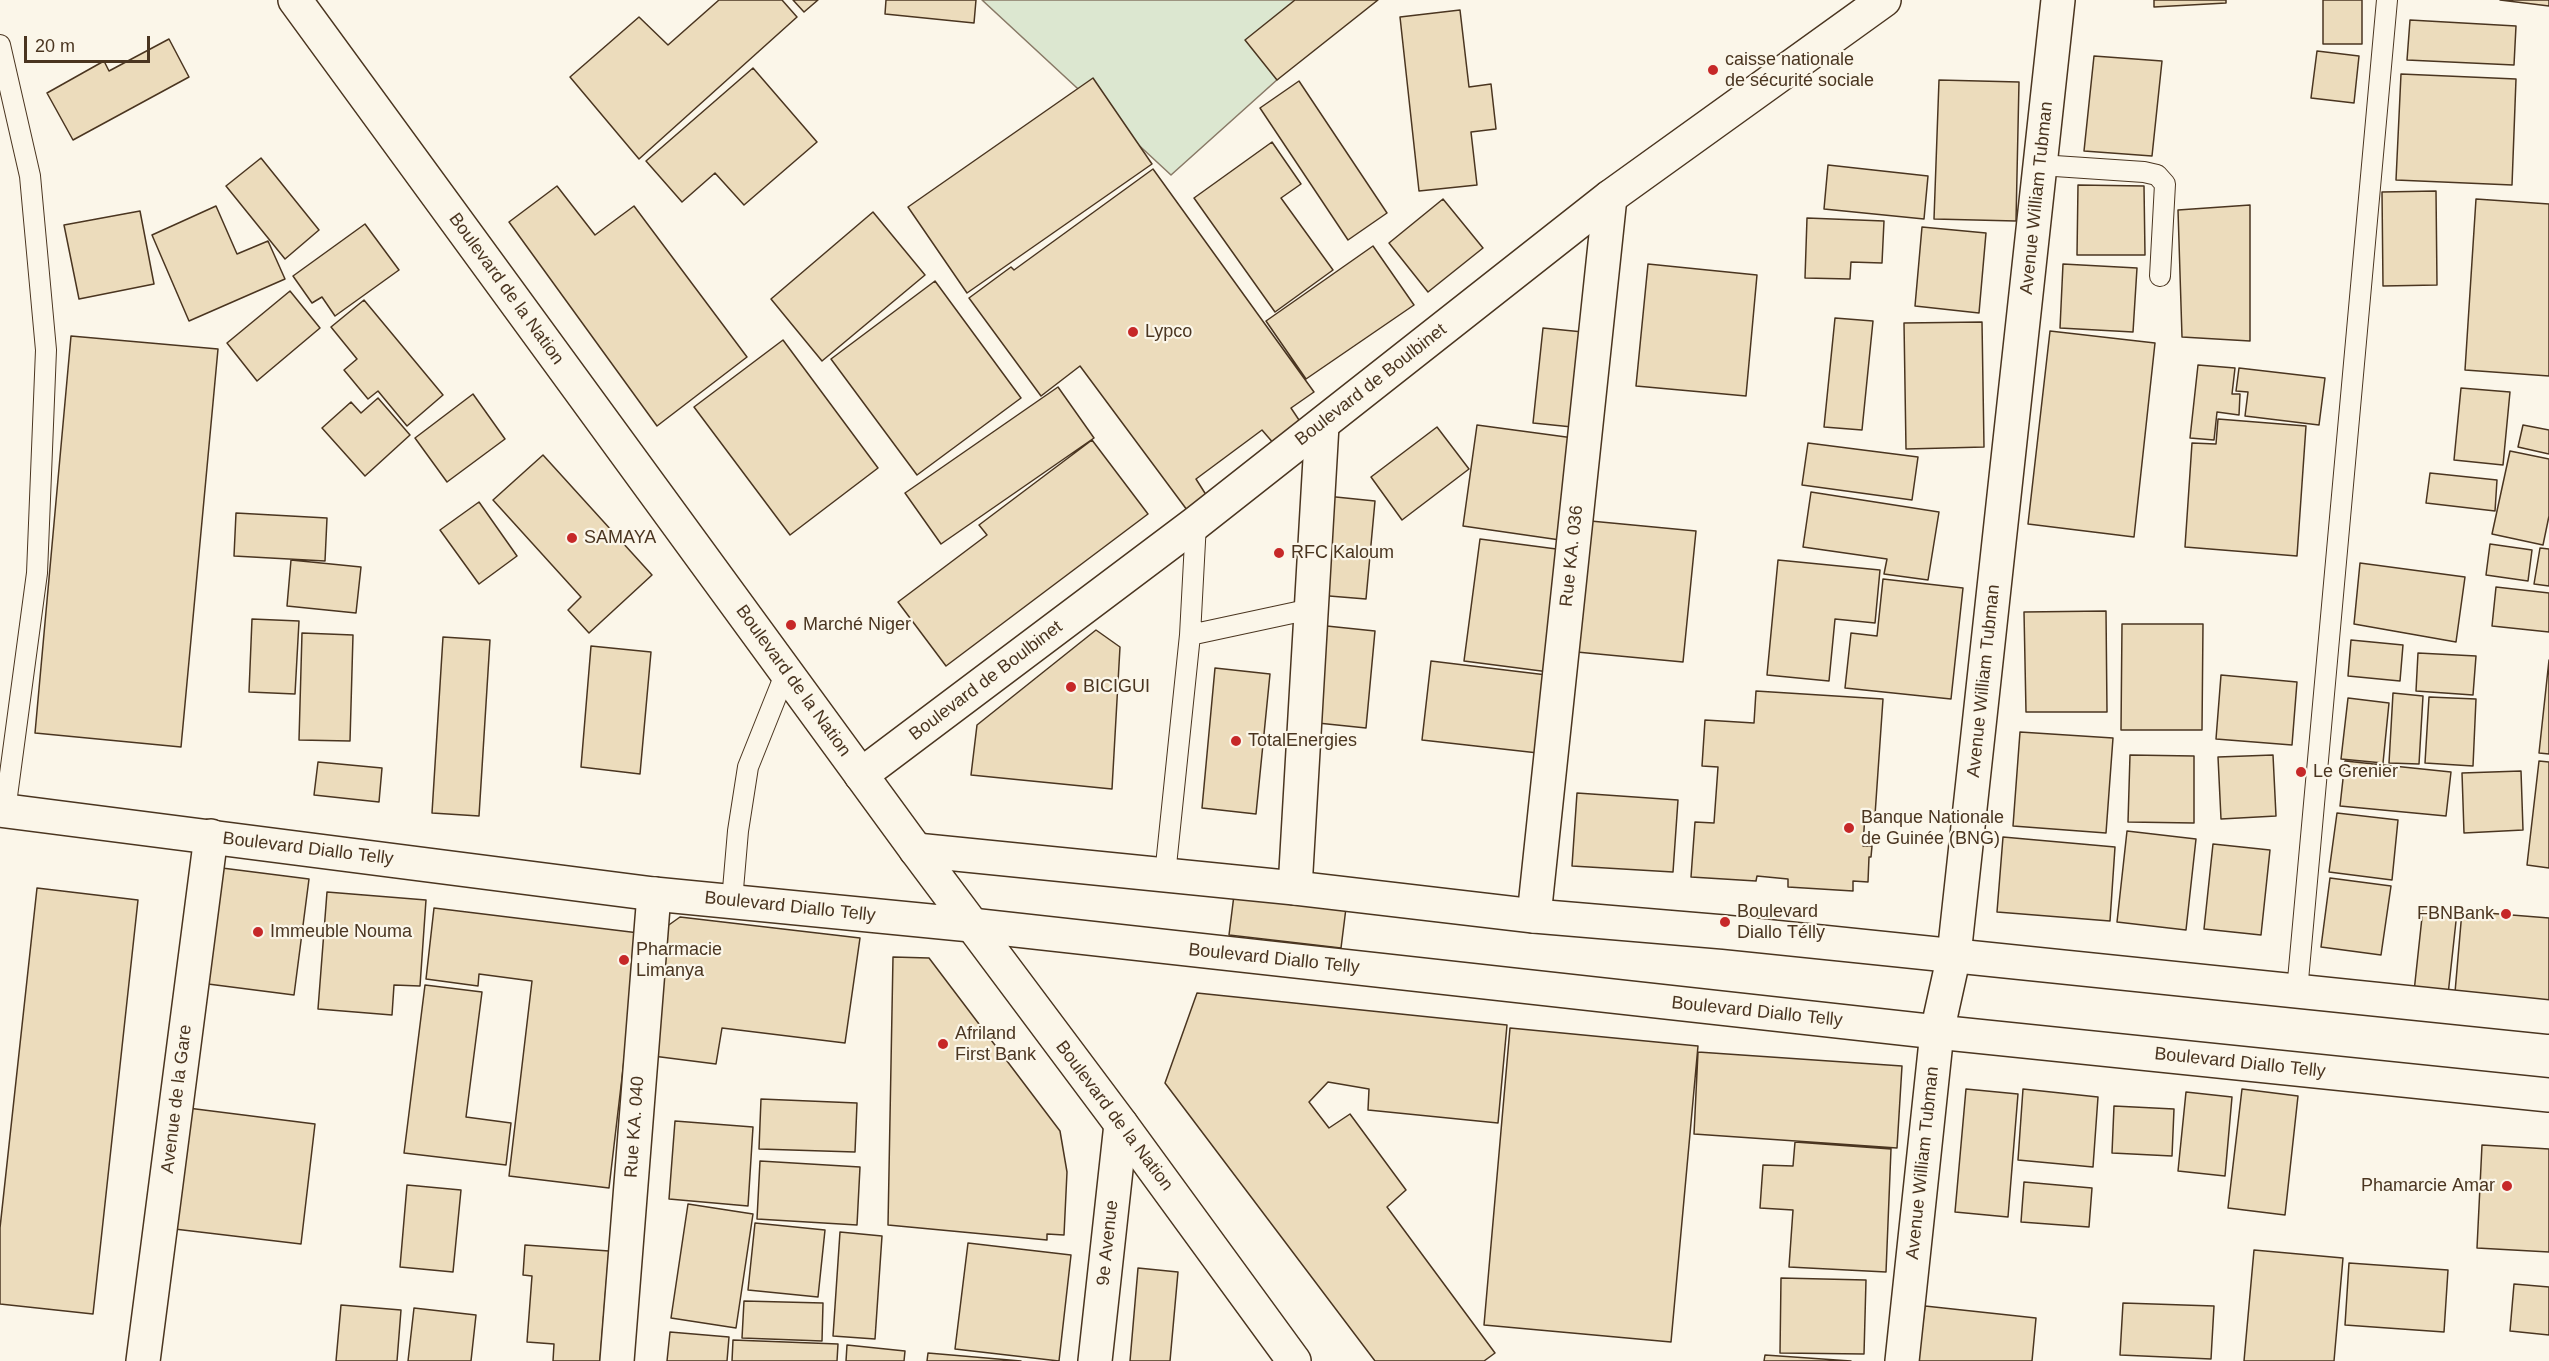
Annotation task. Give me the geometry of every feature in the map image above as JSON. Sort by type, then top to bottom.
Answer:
[{"type":"street","name":"Boulevard de la Nation","points":[[295,0],[971,925],[1121,1124],[1294,1361]]},
{"type":"street","name":"Boulevard de Boulbinet","points":[[861,775],[1196,522],[1610,197],[1884,0]]},
{"type":"street","name":"Avenue William Tubman","points":[[1902,1361],[1937,1032],[1954,955],[2058,0]]},
{"type":"street","name":"Rue KA. 036","points":[[1534,916],[1610,197]]},
{"type":"street","points":[[1295,888],[1322,424]]},
{"type":"street","name":"Boulevard Diallo Telly","points":[[2,810],[654,894],[971,925],[1937,1032],[2549,1095]]},
{"type":"street","name":"Avenue de la Gare","points":[[144,1361],[211,836]]},
{"type":"street","points":[[916,850],[1295,888],[1534,916],[1954,955],[2549,1017]]},
{"type":"street","name":"Rue KA. 040","points":[[617,1361],[654,894]]},
{"type":"street","name":"9e Avenue","points":[[1095,1361],[1121,1124]]},
{"type":"lane","points":[[2297,991],[2386,0]]},
{"type":"lane","points":[[0,45],[30,176],[46,350],[37,573],[2,810]]},
{"type":"lane","points":[[2040,165],[2144,172],[2157,175],[2165,184],[2160,276]]},
{"type":"lane","points":[[1165,875],[1190,635],[1196,522]]},
{"type":"lane","points":[[1190,635],[1311,609]]},
{"type":"lane","points":[[732,902],[738,831],[748,767],[786,672]]},
{"type":"green space","points":[[982,0],[1366,0],[1171,175]]},
{"type":"building","points":[[719,0],[782,0],[797,17],[639,159],[570,77],[639,17],[668,45]]},
{"type":"building","points":[[793,0],[818,0],[804,12]]},
{"type":"building","points":[[886,0],[976,0],[974,23],[885,14]]},
{"type":"building","points":[[1295,0],[1378,0],[1277,80],[1245,40]]},
{"type":"building","points":[[2154,0],[2226,0],[2226,3],[2154,7]]},
{"type":"building","points":[[2323,0],[2362,0],[2362,44],[2323,44]]},
{"type":"building","points":[[2500,0],[2549,0],[2549,6]]},
{"type":"building","points":[[1460,10],[1469,87],[1491,84],[1496,129],[1471,132],[1477,185],[1419,191],[1400,17]]},
{"type":"building","points":[[2410,20],[2516,26],[2514,65],[2407,60]]},
{"type":"building","points":[[169,39],[189,77],[73,140],[47,93],[104,61],[109,71]]},
{"type":"building","points":[[2317,51],[2359,56],[2354,103],[2311,98]]},
{"type":"building","points":[[2094,56],[2162,61],[2152,156],[2084,151]]},
{"type":"building","points":[[753,68],[817,142],[744,205],[715,173],[682,202],[646,161]]},
{"type":"building","points":[[2401,74],[2516,79],[2512,185],[2396,180]]},
{"type":"building","points":[[1093,78],[1152,164],[967,293],[908,207]]},
{"type":"building","points":[[1939,80],[2019,82],[2016,221],[1934,219]]},
{"type":"building","points":[[1299,81],[1387,213],[1348,240],[1260,108]]},
{"type":"building","points":[[1272,142],[1301,184],[1281,198],[1333,270],[1275,312],[1194,198]]},
{"type":"building","points":[[261,158],[319,230],[285,259],[226,186]]},
{"type":"building","points":[[1828,165],[1928,176],[1924,219],[1824,209]]},
{"type":"building","name":"Lypco","points":[[1153,169],[1314,392],[1291,408],[1307,432],[1281,452],[1262,430],[1196,479],[1210,501],[1190,514],[1080,366],[1041,396],[969,298],[1011,267],[1014,270]]},
{"type":"building","points":[[2078,185],[2144,186],[2145,255],[2077,255]]},
{"type":"building","points":[[557,186],[595,235],[634,206],[747,357],[657,426],[509,222]]},
{"type":"building","points":[[2436,191],[2437,285],[2383,286],[2382,192]]},
{"type":"building","points":[[1443,199],[1483,248],[1428,292],[1389,243]]},
{"type":"building","points":[[2476,199],[2549,204],[2549,376],[2465,370]]},
{"type":"building","points":[[2250,205],[2250,341],[2182,337],[2178,210]]},
{"type":"building","points":[[216,206],[237,254],[268,241],[285,279],[189,321],[152,235]]},
{"type":"building","points":[[140,211],[154,284],[79,299],[64,225]]},
{"type":"building","points":[[873,212],[925,275],[822,361],[771,299]]},
{"type":"building","points":[[1807,218],[1884,221],[1882,263],[1851,262],[1850,279],[1805,278]]},
{"type":"building","points":[[365,224],[399,270],[335,316],[322,297],[312,303],[293,276]]},
{"type":"building","points":[[1922,227],[1986,233],[1979,313],[1915,306]]},
{"type":"building","points":[[1373,246],[1414,305],[1306,379],[1266,321]]},
{"type":"building","points":[[1648,264],[1757,275],[1746,396],[1636,386]]},
{"type":"building","points":[[2063,264],[2137,268],[2133,332],[2060,328]]},
{"type":"building","points":[[935,281],[1021,398],[917,475],[831,359]]},
{"type":"building","points":[[290,291],[320,328],[257,381],[227,343]]},
{"type":"building","points":[[364,300],[443,395],[407,426],[378,391],[368,399],[344,370],[357,359],[331,327]]},
{"type":"building","points":[[1835,318],[1873,321],[1862,430],[1824,427]]},
{"type":"building","points":[[1982,322],[1984,447],[1906,449],[1904,323]]},
{"type":"building","points":[[1543,328],[1593,333],[1582,428],[1533,423]]},
{"type":"building","points":[[2050,331],[2155,343],[2134,537],[2028,524]]},
{"type":"building","points":[[71,336],[218,349],[181,747],[35,733]]},
{"type":"building","points":[[783,340],[878,468],[790,535],[694,407]]},
{"type":"building","points":[[2198,365],[2235,368],[2232,394],[2240,394],[2239,415],[2217,412],[2214,440],[2190,438]]},
{"type":"building","points":[[2239,368],[2325,378],[2319,425],[2245,416],[2248,392],[2236,391]]},
{"type":"building","points":[[1058,387],[1094,438],[941,544],[905,493]]},
{"type":"building","points":[[2461,388],[2510,392],[2503,465],[2454,460]]},
{"type":"building","points":[[473,394],[505,439],[447,482],[415,438]]},
{"type":"building","points":[[378,398],[410,435],[365,476],[322,428],[351,402],[361,413]]},
{"type":"building","points":[[2218,419],[2306,426],[2297,556],[2185,547],[2192,443],[2216,444]]},
{"type":"building","points":[[1477,425],[1581,439],[1567,541],[1463,526]]},
{"type":"building","points":[[2523,425],[2549,430],[2549,454],[2518,447]]},
{"type":"building","points":[[1437,427],[1469,469],[1402,520],[1371,477]]},
{"type":"building","points":[[1092,440],[1148,514],[946,666],[898,602],[987,535],[979,525]]},
{"type":"building","points":[[1808,443],[1918,457],[1912,500],[1802,485]]},
{"type":"building","points":[[2510,451],[2549,459],[2549,516],[2543,545],[2492,534]]},
{"type":"building","name":"SAMAYA","points":[[543,455],[652,575],[589,633],[568,610],[581,597],[493,500]]},
{"type":"building","points":[[2430,473],[2497,480],[2495,511],[2426,503]]},
{"type":"building","points":[[1811,492],[1939,512],[1928,580],[1884,574],[1887,559],[1803,547]]},
{"type":"building","points":[[1326,496],[1375,501],[1366,599],[1317,595]]},
{"type":"building","points":[[479,502],[517,556],[479,584],[440,530]]},
{"type":"building","points":[[236,513],[327,518],[325,561],[234,556]]},
{"type":"building","points":[[1580,520],[1696,531],[1683,662],[1566,651]]},
{"type":"building","points":[[1480,539],[1564,550],[1549,672],[1464,661]]},
{"type":"building","points":[[2490,544],[2532,550],[2528,581],[2486,575]]},
{"type":"building","points":[[2540,548],[2549,549],[2549,586],[2534,584]]},
{"type":"building","points":[[291,560],[361,567],[356,613],[287,606]]},
{"type":"building","points":[[1778,560],[1880,570],[1875,623],[1835,619],[1829,681],[1767,675]]},
{"type":"building","points":[[2360,563],[2465,577],[2456,642],[2354,624]]},
{"type":"building","points":[[1883,579],[1963,588],[1951,699],[1845,688],[1851,633],[1877,636]]},
{"type":"building","points":[[2496,587],[2549,593],[2549,632],[2492,626]]},
{"type":"building","points":[[2106,611],[2107,712],[2026,712],[2024,612]]},
{"type":"building","points":[[252,619],[299,621],[295,694],[249,692]]},
{"type":"building","points":[[2122,624],[2203,624],[2202,730],[2121,730]]},
{"type":"building","points":[[1317,625],[1375,631],[1366,728],[1308,722]]},
{"type":"building","name":"BICIGUI","points":[[1096,630],[1120,647],[1112,789],[971,775],[977,725]]},
{"type":"building","points":[[302,633],[353,635],[350,741],[299,740]]},
{"type":"building","points":[[443,637],[490,640],[479,816],[432,813]]},
{"type":"building","points":[[2351,640],[2403,645],[2400,681],[2348,676]]},
{"type":"building","points":[[591,646],[651,652],[640,774],[581,767]]},
{"type":"building","points":[[2418,653],[2476,656],[2473,695],[2416,691]]},
{"type":"building","points":[[2549,660],[2549,754],[2539,753]]},
{"type":"building","points":[[1431,661],[1555,676],[1547,754],[1422,740]]},
{"type":"building","name":"TotalEnergies","points":[[1215,668],[1270,674],[1256,814],[1202,808]]},
{"type":"building","points":[[2221,675],[2297,682],[2292,745],[2216,739]]},
{"type":"building","points":[[1756,691],[1883,699],[1875,815],[1865,814],[1863,846],[1872,846],[1868,882],[1853,881],[1853,891],[1788,887],[1788,879],[1757,876],[1756,881],[1691,877],[1695,822],[1714,823],[1718,767],[1702,766],[1705,720],[1754,723]]},
{"type":"building","points":[[2393,693],[2423,696],[2419,764],[2389,763]]},
{"type":"building","points":[[2429,697],[2476,699],[2473,766],[2425,763]]},
{"type":"building","points":[[2348,698],[2389,703],[2383,763],[2341,759]]},
{"type":"building","points":[[2020,732],[2113,738],[2106,833],[2013,826]]},
{"type":"building","points":[[2130,755],[2194,756],[2194,823],[2128,822]]},
{"type":"building","points":[[2273,755],[2276,816],[2221,819],[2218,757]]},
{"type":"building","points":[[2345,761],[2451,772],[2446,816],[2340,806]]},
{"type":"building","points":[[2539,761],[2549,762],[2549,868],[2527,865]]},
{"type":"building","points":[[318,762],[382,768],[379,802],[314,795]]},
{"type":"building","points":[[2521,771],[2523,830],[2464,833],[2462,773]]},
{"type":"building","points":[[1577,793],[1678,800],[1673,872],[1572,866]]},
{"type":"building","points":[[2337,813],[2398,820],[2392,880],[2329,872]]},
{"type":"building","points":[[2127,831],[2196,839],[2186,930],[2117,922]]},
{"type":"building","points":[[2003,837],[2115,847],[2110,921],[1997,912]]},
{"type":"building","points":[[2213,844],[2270,850],[2261,935],[2204,929]]},
{"type":"building","name":"Immeuble Nouma","points":[[222,868],[309,879],[294,995],[208,984]]},
{"type":"building","points":[[2330,878],[2391,886],[2381,955],[2321,947]]},
{"type":"building","points":[[37,888],[138,900],[93,1314],[0,1304],[0,1228]]},
{"type":"building","points":[[327,892],[426,900],[420,986],[394,985],[392,1015],[318,1009]]},
{"type":"building","points":[[1234,895],[1346,908],[1341,948],[1229,935]]},
{"type":"building","points":[[434,908],[639,933],[609,1188],[509,1176],[532,981],[479,974],[478,986],[426,979]]},
{"type":"building","points":[[2423,908],[2457,912],[2447,1004],[2413,1001]]},
{"type":"building","points":[[2462,911],[2549,918],[2549,1012],[2454,1004]]},
{"type":"building","points":[[680,917],[860,938],[845,1043],[722,1028],[716,1064],[645,1055],[666,927]]},
{"type":"building","name":"Afriland First Bank","points":[[893,957],[929,958],[1060,1131],[1067,1172],[1064,1235],[1047,1234],[1047,1240],[888,1225]]},
{"type":"building","points":[[425,985],[482,992],[466,1117],[511,1123],[506,1165],[404,1153]]},
{"type":"building","points":[[1197,993],[1507,1025],[1498,1123],[1368,1110],[1369,1089],[1328,1082],[1309,1102],[1329,1128],[1350,1114],[1406,1190],[1387,1207],[1495,1353],[1484,1361],[1375,1361],[1165,1083]]},
{"type":"building","points":[[1510,1028],[1698,1046],[1671,1342],[1484,1325]]},
{"type":"building","points":[[1698,1052],[1902,1066],[1897,1148],[1694,1134]]},
{"type":"building","points":[[1966,1089],[2018,1094],[2008,1217],[1955,1212]]},
{"type":"building","points":[[2023,1089],[2098,1097],[2093,1167],[2018,1160]]},
{"type":"building","points":[[2242,1089],[2298,1096],[2285,1215],[2228,1208]]},
{"type":"building","points":[[2186,1092],[2232,1097],[2225,1176],[2178,1171]]},
{"type":"building","points":[[761,1099],[857,1103],[855,1152],[759,1149]]},
{"type":"building","points":[[2114,1106],[2174,1109],[2172,1156],[2112,1153]]},
{"type":"building","points":[[180,1107],[315,1124],[301,1244],[166,1228]]},
{"type":"building","points":[[675,1121],[753,1127],[748,1206],[669,1199]]},
{"type":"building","points":[[1795,1142],[1891,1149],[1886,1272],[1789,1267],[1793,1210],[1760,1208],[1763,1165],[1793,1166]]},
{"type":"building","points":[[2482,1145],[2549,1149],[2549,1252],[2477,1248]]},
{"type":"building","points":[[760,1161],[860,1167],[857,1225],[757,1219]]},
{"type":"building","points":[[2024,1182],[2092,1188],[2089,1227],[2021,1222]]},
{"type":"building","points":[[407,1185],[461,1190],[453,1272],[400,1267]]},
{"type":"building","points":[[688,1204],[753,1214],[736,1328],[671,1318]]},
{"type":"building","points":[[755,1223],[825,1230],[818,1297],[748,1290]]},
{"type":"building","points":[[840,1232],[882,1236],[875,1339],[833,1336]]},
{"type":"building","points":[[968,1243],[1071,1255],[1059,1361],[955,1349]]},
{"type":"building","points":[[525,1245],[609,1251],[600,1361],[553,1361],[554,1344],[527,1342],[532,1276],[523,1275]]},
{"type":"building","points":[[2254,1250],[2343,1258],[2334,1361],[2244,1361]]},
{"type":"building","points":[[2349,1263],[2448,1270],[2444,1332],[2345,1325]]},
{"type":"building","points":[[1138,1268],[1178,1272],[1170,1361],[1130,1361]]},
{"type":"building","points":[[1781,1278],[1866,1280],[1864,1354],[1780,1353]]},
{"type":"building","points":[[2514,1284],[2549,1287],[2549,1335],[2510,1331]]},
{"type":"building","points":[[744,1301],[823,1303],[822,1341],[742,1338]]},
{"type":"building","points":[[2123,1303],[2214,1306],[2211,1359],[2120,1355]]},
{"type":"building","points":[[341,1305],[401,1310],[397,1361],[336,1361]]},
{"type":"building","points":[[1925,1306],[2036,1318],[2032,1361],[1918,1361]]},
{"type":"building","points":[[414,1308],[476,1315],[471,1361],[408,1361]]},
{"type":"building","points":[[670,1332],[729,1337],[727,1361],[667,1361]]},
{"type":"building","points":[[733,1340],[838,1344],[837,1361],[732,1361]]},
{"type":"building","points":[[847,1345],[905,1351],[904,1361],[846,1361]]},
{"type":"building","points":[[928,1353],[1021,1361],[927,1361]]},
{"type":"building","points":[[1765,1355],[1851,1361],[1764,1361]]},
{"type":"place","name":"caisse nationale de sécurité sociale","points":[[1713,70]]},
{"type":"place","name":"Lypco","points":[[1133,332]]},
{"type":"place","name":"SAMAYA","points":[[572,538]]},
{"type":"place","name":"RFC Kaloum","points":[[1279,553]]},
{"type":"place","name":"Marché Niger","points":[[791,625]]},
{"type":"place","name":"BICIGUI","points":[[1071,687]]},
{"type":"place","name":"TotalEnergies","points":[[1236,741]]},
{"type":"place","name":"Le Grenier","points":[[2301,772]]},
{"type":"place","name":"Banque Nationale de Guinée (BNG)","points":[[1849,828]]},
{"type":"place","name":"FBNBank","points":[[2506,914]]},
{"type":"place","name":"Boulevard Diallo Télly","points":[[1725,922]]},
{"type":"place","name":"Immeuble Nouma","points":[[258,932]]},
{"type":"place","name":"Pharmacie Limanya","points":[[624,960]]},
{"type":"place","name":"Afriland First Bank","points":[[943,1044]]},
{"type":"place","name":"Phamarcie Amar","points":[[2507,1186]]}]
